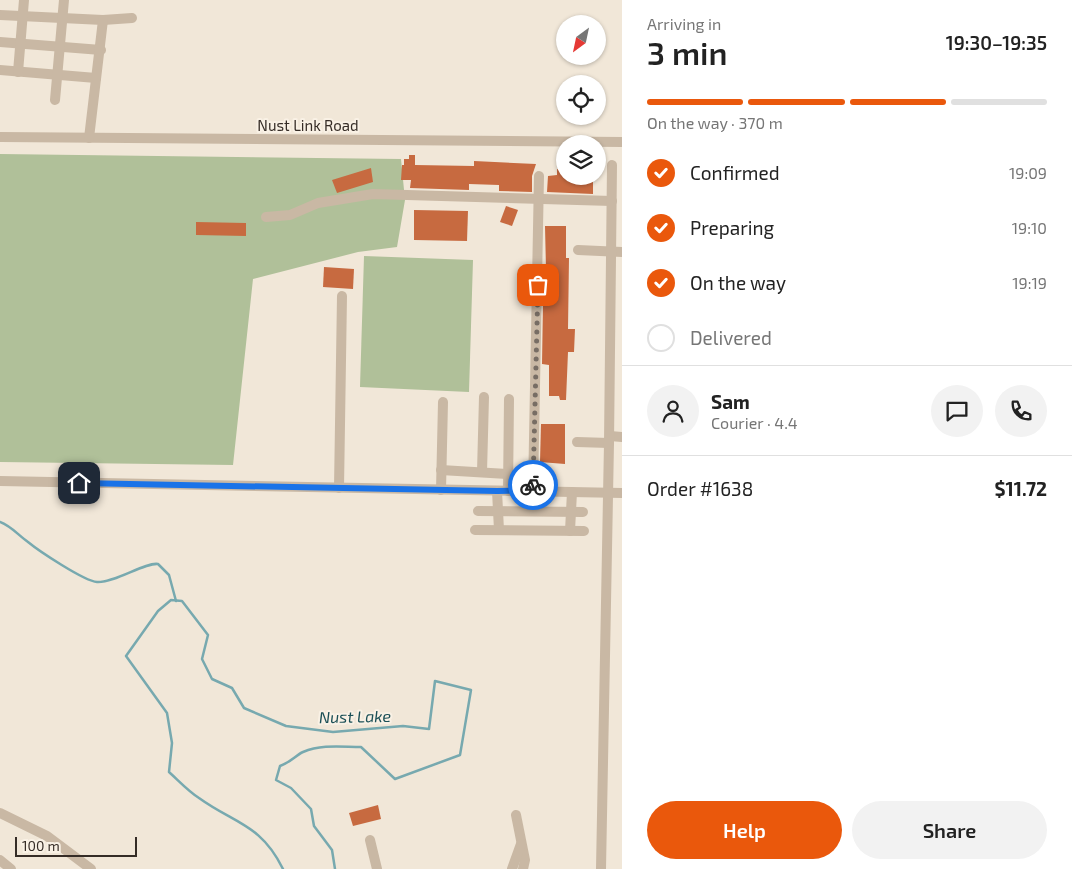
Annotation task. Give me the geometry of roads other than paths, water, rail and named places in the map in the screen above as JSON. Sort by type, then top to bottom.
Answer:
[{"type":"street","points":[[18,72],[24,0]]},
{"type":"street","points":[[55,100],[64,0]]},
{"type":"street","points":[[0,15],[103,20],[132,18]]},
{"type":"street","points":[[89,138],[101,50],[103,20]]},
{"type":"street","points":[[0,42],[101,50]]},
{"type":"street","points":[[0,70],[96,78]]},
{"type":"street","name":"Nust Link Road","points":[[0,137],[619,142]]},
{"type":"street","points":[[601,869],[610,322],[617,252],[617,233],[612,201],[612,165]]},
{"type":"street","points":[[533,490],[538,176]]},
{"type":"street","points":[[266,217],[290,216],[318,203],[373,194],[612,201]]},
{"type":"street","points":[[578,250],[617,252]]},
{"type":"street","points":[[339,488],[342,296]]},
{"type":"street","points":[[610,322],[622,322]]},
{"type":"street","points":[[482,472],[484,397]]},
{"type":"street","points":[[499,530],[498,511],[507,474],[509,399]]},
{"type":"street","points":[[441,490],[443,402]]},
{"type":"street","points":[[577,442],[609,440],[622,437]]},
{"type":"street","points":[[441,470],[507,474]]},
{"type":"street","points":[[0,481],[622,493]]},
{"type":"street","points":[[570,531],[572,492]]},
{"type":"street","points":[[478,511],[583,512]]},
{"type":"street","points":[[475,530],[584,532]]},
{"type":"street","points":[[0,813],[47,836],[91,869]]},
{"type":"street","points":[[516,815],[525,860],[523,869]]},
{"type":"street","points":[[370,840],[377,869]]},
{"type":"street","points":[[512,869],[522,843]]},
{"type":"street","points":[[0,860],[11,869]]},
{"type":"waterway","points":[[0,522],[72,571],[97,582],[112,579],[152,564],[158,564],[169,575],[176,601]]},
{"type":"waterway","name":"Nust Lake","points":[[283,869],[275,854],[256,834],[195,795],[169,772],[172,743],[167,713],[126,656],[158,611],[171,600],[182,601],[208,635],[202,659],[212,679],[232,688],[244,708],[286,726],[333,732],[403,726],[429,729],[435,681],[471,690],[460,755],[395,779],[361,747],[332,746],[310,749],[280,766],[276,780],[291,788],[311,809],[314,826],[332,850],[335,869]]}]
